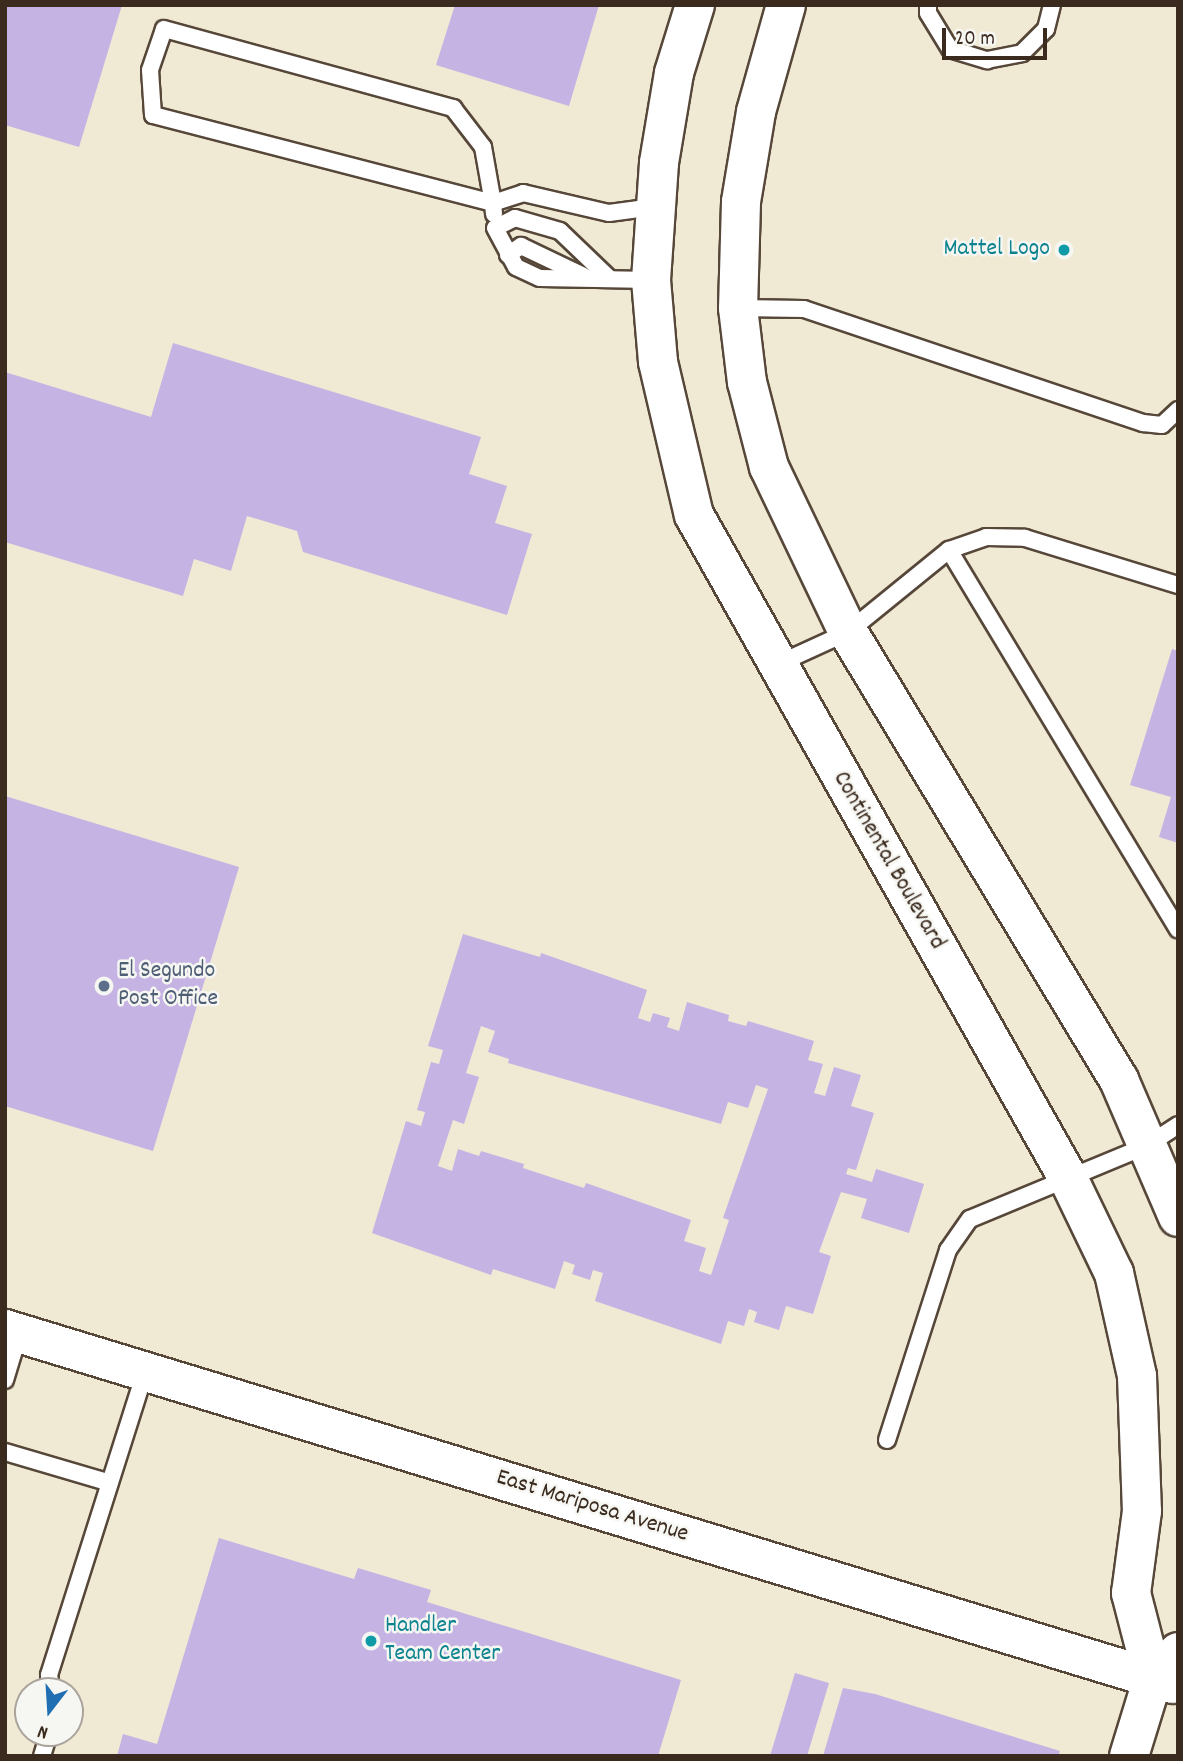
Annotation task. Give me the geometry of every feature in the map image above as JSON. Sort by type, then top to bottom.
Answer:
[{"type":"street","name":"Continental Boulevard","points":[[695,5],[674,73],[654,207],[651,280],[658,362],[694,515],[1068,1178],[1114,1273],[1138,1376],[1142,1511],[1131,1593],[1169,1672]]},
{"type":"street","points":[[786,5],[756,112],[741,202],[738,308],[747,382],[769,467],[848,632],[1119,1080],[1178,1217]]},
{"type":"street","name":"East Mariposa Avenue","points":[[12,1332],[1169,1672]]},
{"type":"street","points":[[1129,1756],[1169,1672]]},
{"type":"lane","points":[[928,5],[928,13],[950,48],[987,60],[1022,53],[1046,29],[1052,5]]},
{"type":"lane","points":[[651,280],[584,276],[540,278],[516,267],[495,228],[493,204],[483,147],[453,108],[164,29],[150,70],[153,115],[493,204],[523,193],[609,212],[654,207]]},
{"type":"lane","points":[[495,228],[515,218],[560,231],[610,279]]},
{"type":"lane","points":[[508,254],[521,246],[584,276]]},
{"type":"lane","points":[[738,308],[804,309],[1143,424],[1162,425],[1178,410]]},
{"type":"lane","points":[[779,664],[848,632],[949,550],[986,537],[1025,538],[1178,585]]},
{"type":"lane","points":[[949,550],[1178,929]]},
{"type":"lane","points":[[887,1440],[948,1250],[970,1219],[1146,1146],[1178,1125]]},
{"type":"lane","points":[[5,1380],[12,1332]]},
{"type":"lane","points":[[49,1677],[145,1372]]},
{"type":"lane","points":[[5,1452],[110,1483]]},
{"type":"building","points":[[5,5],[122,5],[79,147],[5,125]]},
{"type":"building","points":[[455,5],[599,5],[569,106],[436,65]]},
{"type":"building","points":[[173,343],[481,437],[469,474],[507,486],[495,523],[532,534],[507,615],[303,552],[297,531],[247,516],[231,571],[194,559],[183,596],[5,542],[5,372],[151,417]]},
{"type":"building","points":[[1172,649],[1178,651],[1178,843],[1159,837],[1171,797],[1130,785]]},
{"type":"building","name":"El Segundo Post Office","points":[[5,796],[239,867],[153,1151],[5,1106]]},
{"type":"building","points":[[463,934],[540,957],[541,953],[647,990],[638,1018],[650,1022],[653,1013],[670,1018],[667,1027],[679,1031],[687,1002],[729,1015],[728,1021],[746,1026],[748,1021],[814,1041],[808,1060],[823,1064],[814,1093],[825,1096],[834,1067],[861,1075],[851,1106],[874,1113],[856,1170],[848,1168],[846,1174],[872,1182],[876,1169],[924,1184],[909,1233],[861,1218],[867,1199],[841,1192],[819,1252],[831,1256],[813,1314],[786,1306],[779,1330],[754,1322],[757,1312],[749,1309],[744,1326],[728,1321],[721,1344],[595,1301],[603,1273],[593,1270],[590,1280],[572,1274],[575,1265],[564,1261],[555,1289],[493,1269],[491,1275],[372,1233],[406,1121],[421,1126],[425,1112],[417,1110],[431,1062],[439,1064],[443,1050],[428,1046]],"holes":[[[481,1026],[495,1031],[488,1052],[509,1059],[508,1063],[721,1124],[728,1102],[748,1108],[756,1085],[768,1089],[723,1218],[729,1220],[711,1275],[699,1271],[706,1248],[684,1241],[691,1220],[586,1183],[584,1188],[523,1168],[524,1164],[481,1151],[479,1156],[458,1149],[452,1171],[438,1166],[453,1120],[464,1124],[479,1077],[466,1073]]]},
{"type":"building","name":"Handler Team Center","points":[[219,1538],[354,1579],[358,1568],[431,1590],[427,1602],[681,1680],[658,1756],[117,1756],[123,1734],[157,1744]]},
{"type":"building","points":[[795,1673],[829,1683],[807,1756],[770,1756]]},
{"type":"building","points":[[843,1688],[875,1694],[1060,1751],[1058,1756],[823,1756]]},
{"type":"place","name":"Mattel Logo","points":[[1064,250]]},
{"type":"place","name":"El Segundo Post Office","points":[[104,986]]},
{"type":"place","name":"Handler Team Center","points":[[371,1641]]}]
